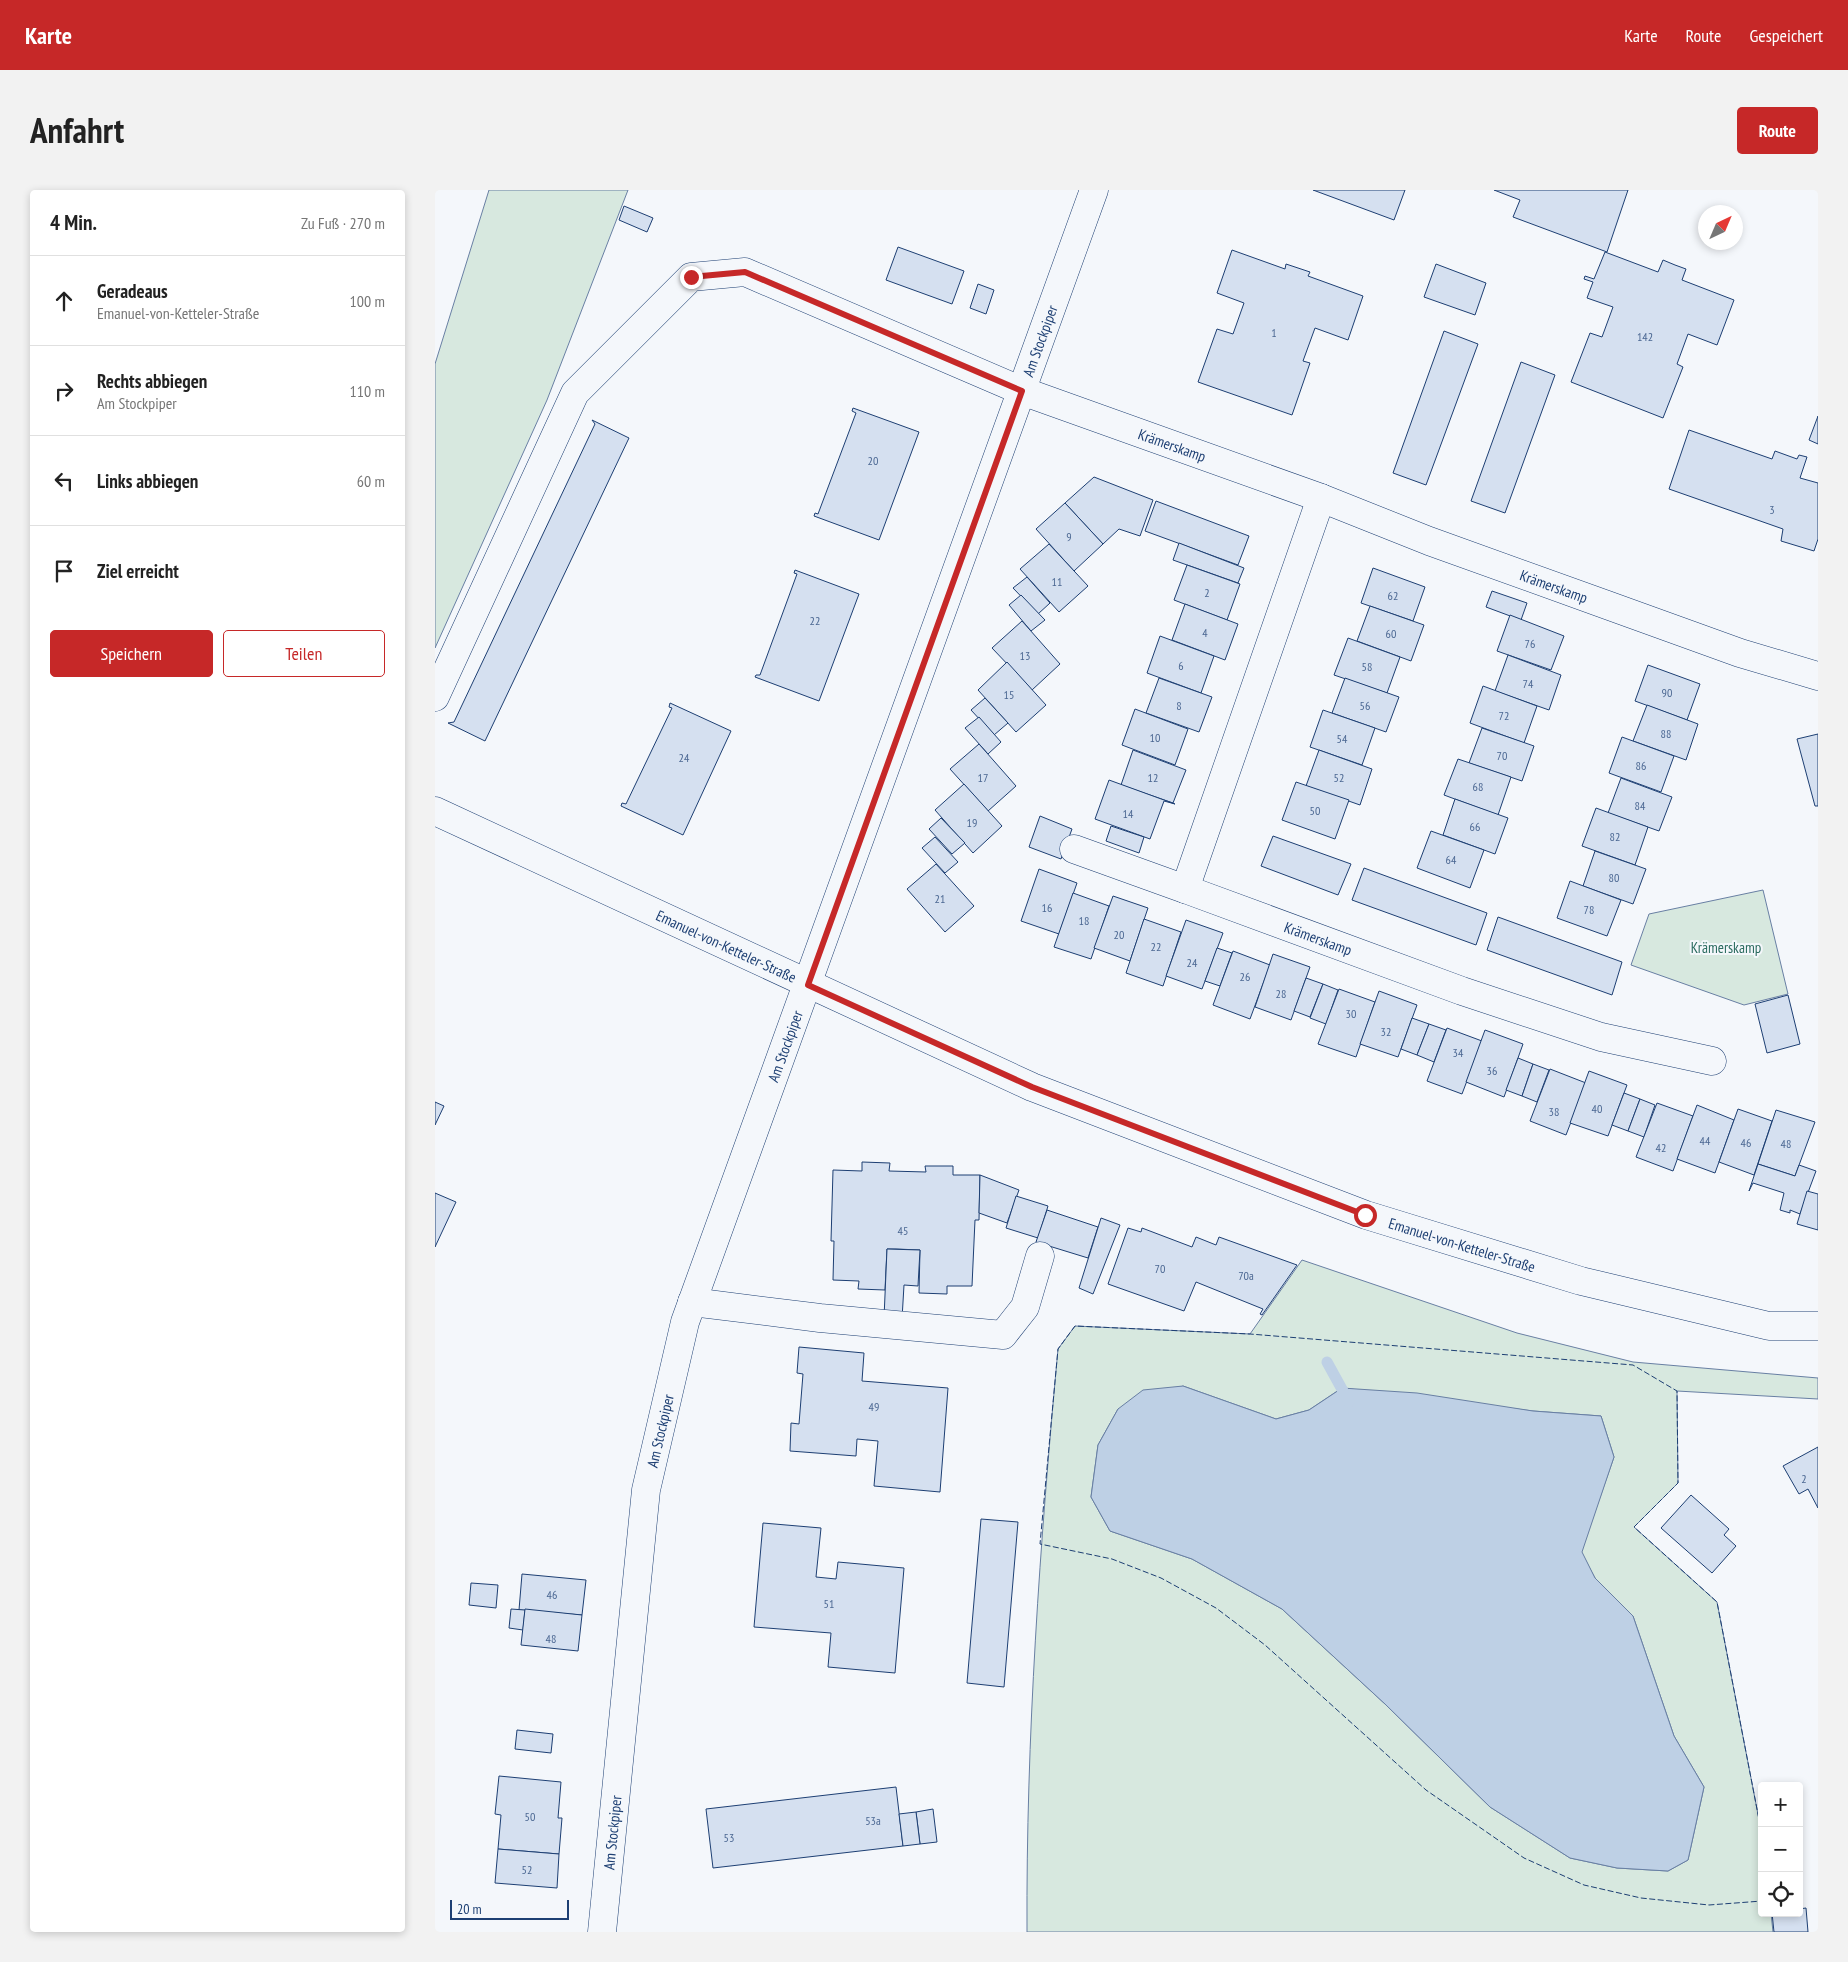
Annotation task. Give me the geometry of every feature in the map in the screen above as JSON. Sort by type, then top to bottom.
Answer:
[{"type":"street","name":"Am Stockpiper","points":[[602,1932],[646,1490],[685,1322],[1094,190]]},
{"type":"street","name":"Krämerskamp","points":[[435,697],[575,393],[691,277],[745,272],[1022,391],[1321,498],[1429,541],[1740,653],[1818,676]]},
{"type":"street","points":[[1185,889],[1321,498]]},
{"type":"street","name":"Emanuel-von-Ketteler-Straße","points":[[435,811],[1032,1087],[1365,1215],[1581,1282],[1769,1326],[1818,1326]]},
{"type":"street","name":"Krämerskamp","points":[[1074,850],[1462,991],[1601,1037],[1712,1061]]},
{"type":"street","points":[[692,1302],[820,1318],[1003,1335],[1025,1307],[1039,1256]]},
{"type":"green space","points":[[489,190],[628,190],[547,400],[435,648],[435,364]]},
{"type":"green space","name":"Krämerskamp","points":[[1763,890],[1788,994],[1744,1005],[1631,965],[1649,914]]},
{"type":"green space","points":[[1302,1260],[1517,1333],[1633,1362],[1818,1378],[1818,1399],[1677,1391],[1678,1483],[1634,1527],[1717,1602],[1758,1814],[1758,1917],[1771,1917],[1773,1932],[1027,1932],[1029,1786],[1035,1640],[1045,1495],[1058,1349],[1075,1326],[1250,1334]],"holes":[[[1183,1386],[1276,1419],[1309,1410],[1342,1388],[1533,1411],[1601,1416],[1614,1457],[1581,1552],[1595,1578],[1633,1616],[1674,1736],[1704,1787],[1688,1860],[1668,1871],[1617,1868],[1570,1858],[1490,1807],[1385,1704],[1282,1609],[1192,1559],[1110,1531],[1091,1497],[1098,1445],[1118,1409]]]},
{"type":"water","points":[[1183,1386],[1276,1419],[1309,1410],[1342,1388],[1417,1393],[1533,1411],[1601,1416],[1614,1457],[1582,1552],[1595,1578],[1633,1616],[1674,1736],[1704,1787],[1688,1860],[1668,1871],[1617,1868],[1570,1858],[1490,1807],[1385,1704],[1282,1609],[1192,1559],[1110,1531],[1091,1497],[1098,1445],[1118,1409],[1143,1390]]},
{"type":"building","points":[[1313,190],[1405,190],[1394,220]]},
{"type":"building","points":[[1494,190],[1628,190],[1607,252],[1513,217],[1520,200]]},
{"type":"building","points":[[624,206],[653,218],[647,232],[619,220]]},
{"type":"building","points":[[898,247],[964,271],[952,304],[886,280]]},
{"type":"building","points":[[1232,250],[1285,269],[1286,264],[1310,272],[1308,276],[1363,296],[1348,340],[1315,328],[1303,361],[1310,363],[1292,415],[1198,382],[1217,329],[1233,334],[1244,303],[1217,293]]},
{"type":"building","points":[[1605,252],[1658,272],[1663,260],[1686,269],[1682,280],[1734,300],[1717,345],[1688,334],[1677,364],[1683,367],[1663,418],[1571,382],[1590,333],[1602,337],[1613,307],[1587,298],[1593,282],[1584,279],[1585,276],[1594,279]]},
{"type":"building","points":[[1436,264],[1486,283],[1475,315],[1424,297]]},
{"type":"building","points":[[978,284],[994,290],[986,314],[970,308]]},
{"type":"building","points":[[1444,331],[1478,344],[1426,485],[1393,473]]},
{"type":"building","points":[[1521,362],[1555,375],[1505,513],[1471,501]]},
{"type":"building","points":[[853,408],[919,432],[879,540],[814,516],[815,513],[818,514],[856,413],[852,411]]},
{"type":"building","points":[[1818,416],[1818,444],[1809,440]]},
{"type":"building","points":[[592,420],[629,438],[485,741],[448,723],[454,722],[595,424]]},
{"type":"building","points":[[1689,430],[1772,459],[1775,451],[1797,459],[1799,455],[1807,457],[1800,478],[1818,483],[1818,539],[1814,551],[1781,541],[1783,529],[1669,489]]},
{"type":"building","points":[[1094,477],[1153,500],[1140,536],[1119,529],[1103,544],[1065,503]]},
{"type":"building","points":[[1156,501],[1249,536],[1238,565],[1145,531]]},
{"type":"building","points":[[1065,503],[1103,544],[1074,571],[1036,529]]},
{"type":"building","points":[[1179,543],[1244,568],[1238,583],[1173,560]]},
{"type":"building","points":[[1049,544],[1088,586],[1059,612],[1020,569]]},
{"type":"building","points":[[1187,565],[1240,584],[1227,620],[1174,600]]},
{"type":"building","points":[[1373,568],[1425,587],[1413,621],[1361,603]]},
{"type":"building","points":[[795,570],[859,594],[819,701],[755,677],[760,675],[797,574],[794,573]]},
{"type":"building","points":[[1027,577],[1050,603],[1038,614],[1013,588]]},
{"type":"building","points":[[1492,591],[1527,603],[1521,620],[1486,607]]},
{"type":"building","points":[[1021,595],[1045,620],[1031,631],[1009,605]]},
{"type":"building","points":[[1185,604],[1238,624],[1225,660],[1172,640]]},
{"type":"building","points":[[1370,606],[1424,625],[1411,661],[1357,641]]},
{"type":"building","points":[[1510,615],[1564,636],[1551,670],[1497,651]]},
{"type":"building","points":[[1022,621],[1060,664],[1032,690],[992,648]]},
{"type":"building","points":[[1160,636],[1214,656],[1201,693],[1147,673]]},
{"type":"building","points":[[1348,638],[1400,657],[1387,693],[1334,675]]},
{"type":"building","points":[[1508,655],[1561,675],[1549,710],[1495,691]]},
{"type":"building","points":[[1007,662],[1046,705],[1016,732],[978,690]]},
{"type":"building","points":[[1648,665],[1700,684],[1687,720],[1635,701]]},
{"type":"building","points":[[1159,678],[1212,697],[1199,732],[1146,713]]},
{"type":"building","points":[[1345,678],[1399,697],[1386,732],[1332,713]]},
{"type":"building","points":[[1483,686],[1537,706],[1524,743],[1470,723]]},
{"type":"building","points":[[985,698],[1008,723],[994,735],[971,710]]},
{"type":"building","points":[[670,703],[731,731],[683,835],[621,806],[622,803],[626,804],[672,708],[669,707]]},
{"type":"building","points":[[1647,705],[1698,724],[1686,760],[1633,741]]},
{"type":"building","points":[[1135,709],[1188,729],[1175,765],[1122,745]]},
{"type":"building","points":[[1323,710],[1375,728],[1362,765],[1310,747]]},
{"type":"building","points":[[979,717],[1001,742],[988,754],[965,728]]},
{"type":"building","points":[[1482,728],[1534,746],[1522,781],[1469,763]]},
{"type":"building","points":[[1818,734],[1818,806],[1815,806],[1797,739]]},
{"type":"building","points":[[1622,737],[1674,756],[1661,792],[1609,773]]},
{"type":"building","points":[[979,744],[1016,786],[988,811],[950,769]]},
{"type":"building","points":[[1133,750],[1186,770],[1173,803],[1121,785]]},
{"type":"building","points":[[1319,750],[1372,769],[1360,805],[1306,786]]},
{"type":"building","points":[[1458,759],[1511,777],[1498,815],[1444,795]]},
{"type":"building","points":[[1621,778],[1672,797],[1659,831],[1608,813]]},
{"type":"building","points":[[1109,780],[1175,804],[1164,801],[1150,839],[1095,819]]},
{"type":"building","points":[[1296,782],[1349,800],[1335,839],[1282,820]]},
{"type":"building","points":[[964,784],[1002,826],[973,853],[935,810]]},
{"type":"building","points":[[1455,799],[1508,818],[1495,854],[1443,835]]},
{"type":"building","points":[[1596,808],[1648,827],[1635,865],[1582,846]]},
{"type":"building","points":[[1040,816],[1072,829],[1061,859],[1029,847]]},
{"type":"building","points":[[941,818],[965,843],[952,854],[929,829]]},
{"type":"building","points":[[1111,826],[1144,837],[1139,853],[1106,841]]},
{"type":"building","points":[[1431,831],[1484,850],[1470,888],[1417,868]]},
{"type":"building","points":[[1273,836],[1351,864],[1338,895],[1261,866]]},
{"type":"building","points":[[935,837],[958,862],[945,873],[922,848]]},
{"type":"building","points":[[1595,851],[1646,869],[1633,904],[1583,886]]},
{"type":"building","points":[[936,864],[974,906],[945,932],[907,889]]},
{"type":"building","points":[[1364,868],[1487,913],[1476,945],[1352,900]]},
{"type":"building","points":[[1039,869],[1077,883],[1059,934],[1021,921]]},
{"type":"building","points":[[1570,881],[1621,900],[1607,936],[1557,918]]},
{"type":"building","points":[[1073,893],[1109,906],[1091,959],[1054,947]]},
{"type":"building","points":[[1113,896],[1148,908],[1130,961],[1094,948]]},
{"type":"building","points":[[1498,917],[1622,962],[1612,995],[1487,950]]},
{"type":"building","points":[[1144,919],[1181,932],[1163,986],[1126,973]]},
{"type":"building","points":[[1186,920],[1223,933],[1202,989],[1166,976]]},
{"type":"building","points":[[1217,948],[1232,953],[1220,986],[1205,981]]},
{"type":"building","points":[[1233,951],[1270,965],[1250,1019],[1213,1005]]},
{"type":"building","points":[[1273,954],[1310,967],[1291,1020],[1255,1007]]},
{"type":"building","points":[[1306,978],[1323,984],[1310,1017],[1294,1011]]},
{"type":"building","points":[[1323,984],[1338,990],[1326,1024],[1310,1018]]},
{"type":"building","points":[[1339,989],[1375,1002],[1356,1057],[1318,1044]]},
{"type":"building","points":[[1379,991],[1417,1005],[1398,1057],[1360,1044]]},
{"type":"building","points":[[1788,995],[1800,1044],[1767,1053],[1755,1004]]},
{"type":"building","points":[[1412,1018],[1429,1024],[1417,1055],[1401,1049]]},
{"type":"building","points":[[1429,1024],[1446,1030],[1434,1062],[1417,1055]]},
{"type":"building","points":[[1447,1028],[1482,1041],[1462,1094],[1427,1081]]},
{"type":"building","points":[[1485,1030],[1523,1044],[1504,1097],[1466,1082]]},
{"type":"building","points":[[1518,1058],[1533,1064],[1522,1096],[1506,1090]]},
{"type":"building","points":[[1533,1064],[1549,1070],[1537,1102],[1522,1096]]},
{"type":"building","points":[[1550,1069],[1586,1083],[1566,1135],[1530,1121]]},
{"type":"building","points":[[1589,1071],[1627,1085],[1608,1136],[1570,1123]]},
{"type":"building","points":[[1624,1093],[1640,1099],[1628,1131],[1612,1125]]},
{"type":"building","points":[[1640,1099],[1655,1105],[1644,1137],[1628,1131]]},
{"type":"building","points":[[435,1102],[444,1106],[435,1125]]},
{"type":"building","points":[[1657,1103],[1693,1116],[1673,1171],[1636,1157]]},
{"type":"building","points":[[1697,1105],[1734,1120],[1715,1173],[1677,1159]]},
{"type":"building","points":[[1738,1109],[1772,1121],[1754,1175],[1719,1162]]},
{"type":"building","points":[[1776,1110],[1815,1122],[1795,1176],[1758,1164]]},
{"type":"building","points":[[862,1162],[890,1163],[889,1171],[926,1172],[925,1166],[953,1166],[953,1175],[980,1175],[979,1220],[975,1220],[972,1286],[947,1286],[947,1294],[919,1293],[920,1250],[887,1249],[885,1290],[858,1289],[859,1281],[833,1280],[834,1241],[831,1241],[833,1170],[862,1171]]},
{"type":"building","points":[[1758,1164],[1795,1176],[1799,1165],[1816,1171],[1800,1214],[1790,1210],[1790,1213],[1780,1210],[1784,1193],[1753,1183],[1749,1191]]},
{"type":"building","points":[[980,1175],[1019,1190],[1007,1223],[979,1213]]},
{"type":"building","points":[[1807,1191],[1818,1194],[1818,1230],[1797,1224]]},
{"type":"building","points":[[435,1193],[456,1202],[435,1247]]},
{"type":"building","points":[[1016,1196],[1048,1206],[1038,1238],[1006,1228]]},
{"type":"building","points":[[1047,1210],[1098,1227],[1088,1258],[1036,1242]]},
{"type":"building","points":[[1101,1218],[1120,1225],[1093,1294],[1079,1288]]},
{"type":"building","points":[[1128,1228],[1141,1232],[1142,1228],[1192,1247],[1196,1237],[1216,1245],[1219,1237],[1297,1265],[1262,1315],[1260,1314],[1263,1309],[1196,1282],[1184,1311],[1108,1284]]},
{"type":"building","points":[[887,1249],[920,1250],[918,1286],[904,1285],[902,1319],[884,1318]]},
{"type":"building","points":[[799,1347],[864,1353],[862,1381],[948,1388],[940,1492],[874,1486],[878,1441],[857,1439],[856,1456],[790,1451],[791,1423],[799,1424],[803,1374],[797,1373]]},
{"type":"building","points":[[1818,1447],[1818,1508],[1808,1489],[1799,1494],[1783,1466]]},
{"type":"building","points":[[1691,1495],[1729,1529],[1724,1535],[1736,1546],[1712,1573],[1661,1528]]},
{"type":"building","points":[[981,1519],[1018,1522],[1004,1687],[967,1683]]},
{"type":"building","points":[[763,1523],[821,1528],[816,1577],[836,1579],[838,1562],[904,1568],[895,1673],[828,1667],[831,1633],[754,1627]]},
{"type":"building","points":[[522,1574],[586,1580],[582,1615],[519,1610]]},
{"type":"building","points":[[471,1583],[498,1585],[496,1608],[469,1605]]},
{"type":"building","points":[[511,1609],[525,1610],[523,1630],[509,1628]]},
{"type":"building","points":[[525,1609],[582,1615],[578,1651],[521,1645]]},
{"type":"building","points":[[517,1730],[553,1734],[551,1753],[515,1749]]},
{"type":"building","points":[[499,1776],[561,1782],[558,1818],[562,1818],[559,1854],[498,1849],[501,1815],[495,1814]]},
{"type":"building","points":[[896,1787],[903,1846],[713,1868],[706,1809]]},
{"type":"building","points":[[933,1809],[937,1842],[920,1844],[916,1812]]},
{"type":"building","points":[[916,1812],[920,1844],[903,1846],[899,1814]]},
{"type":"building","points":[[498,1849],[559,1854],[557,1888],[495,1883]]},
{"type":"building","points":[[1803,1908],[1806,1908],[1808,1932],[1774,1932],[1772,1917],[1803,1917]]},
{"type":"waterway","points":[[1327,1362],[1349,1402]]},
{"type":"fence","points":[[1758,1901],[1709,1905],[1641,1898],[1584,1885],[1524,1858],[1426,1790],[1265,1645],[1216,1608],[1161,1578],[1112,1559],[1040,1544],[1058,1349],[1075,1326],[1250,1334],[1633,1365],[1677,1391],[1678,1483],[1634,1527],[1717,1602],[1760,1827]]},
{"type":"route","points":[[691,277],[745,272],[1022,391],[808,985],[1032,1087],[1365,1215]]}]
